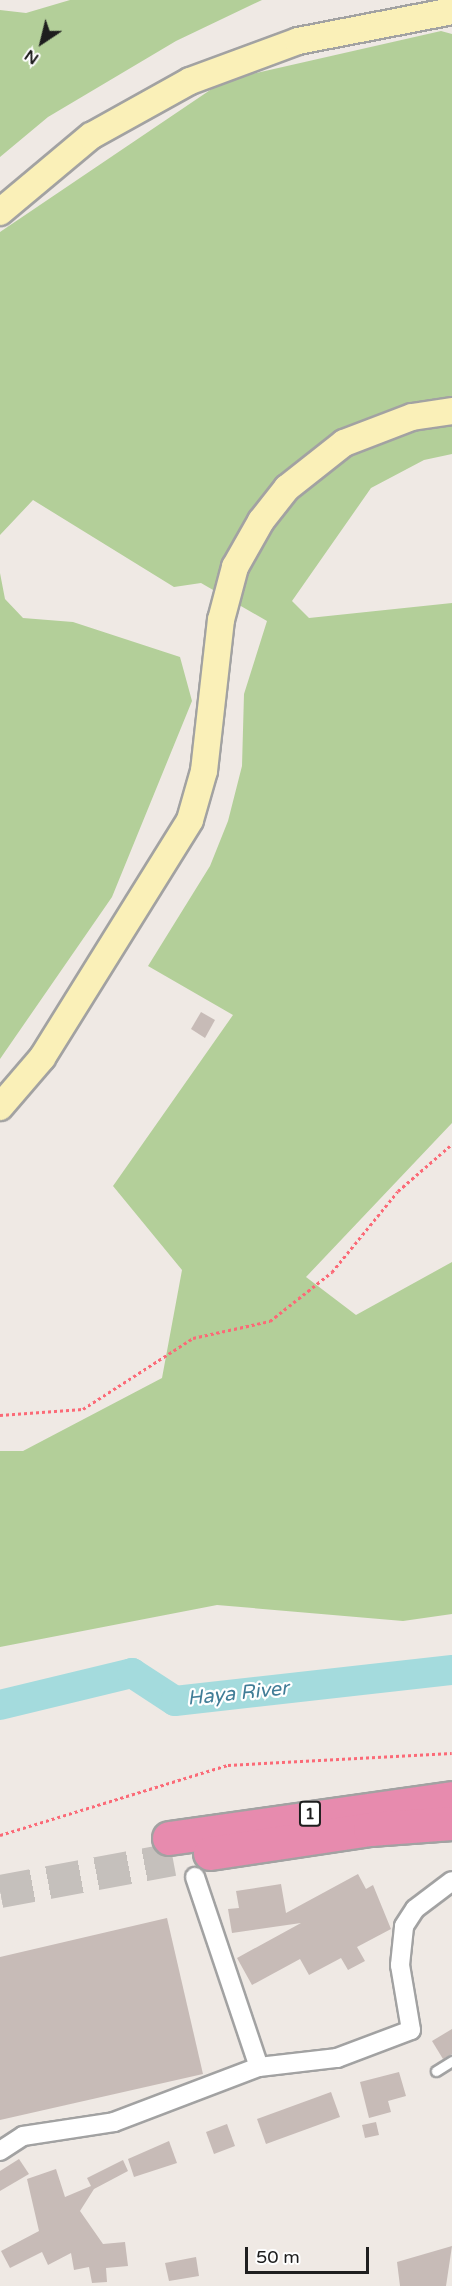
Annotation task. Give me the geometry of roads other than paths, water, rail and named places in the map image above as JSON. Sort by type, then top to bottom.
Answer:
[{"type":"highway","name":"1","points":[[179,1858],[452,1798]]},
{"type":"highway","name":"1","points":[[179,1858],[370,1829],[452,1823]]},
{"type":"street","points":[[0,212],[92,136],[190,81],[298,42],[452,11]]},
{"type":"street","points":[[0,1107],[42,1058],[190,820],[204,771],[221,620],[235,567],[261,521],[287,488],[344,443],[412,417],[452,411]]},
{"type":"street","points":[[179,1858],[260,2067]]},
{"type":"street","points":[[0,2151],[23,2136],[114,2122],[260,2067],[337,2058],[411,2030],[400,1965],[404,1926],[415,1909],[452,1881]]},
{"type":"lane","points":[[436,2071],[452,2061]]},
{"type":"waterway","name":"Haya River","points":[[0,1705],[132,1673],[175,1701],[452,1670]]},
{"type":"tunnel","points":[[0,1891],[173,1859]]}]
